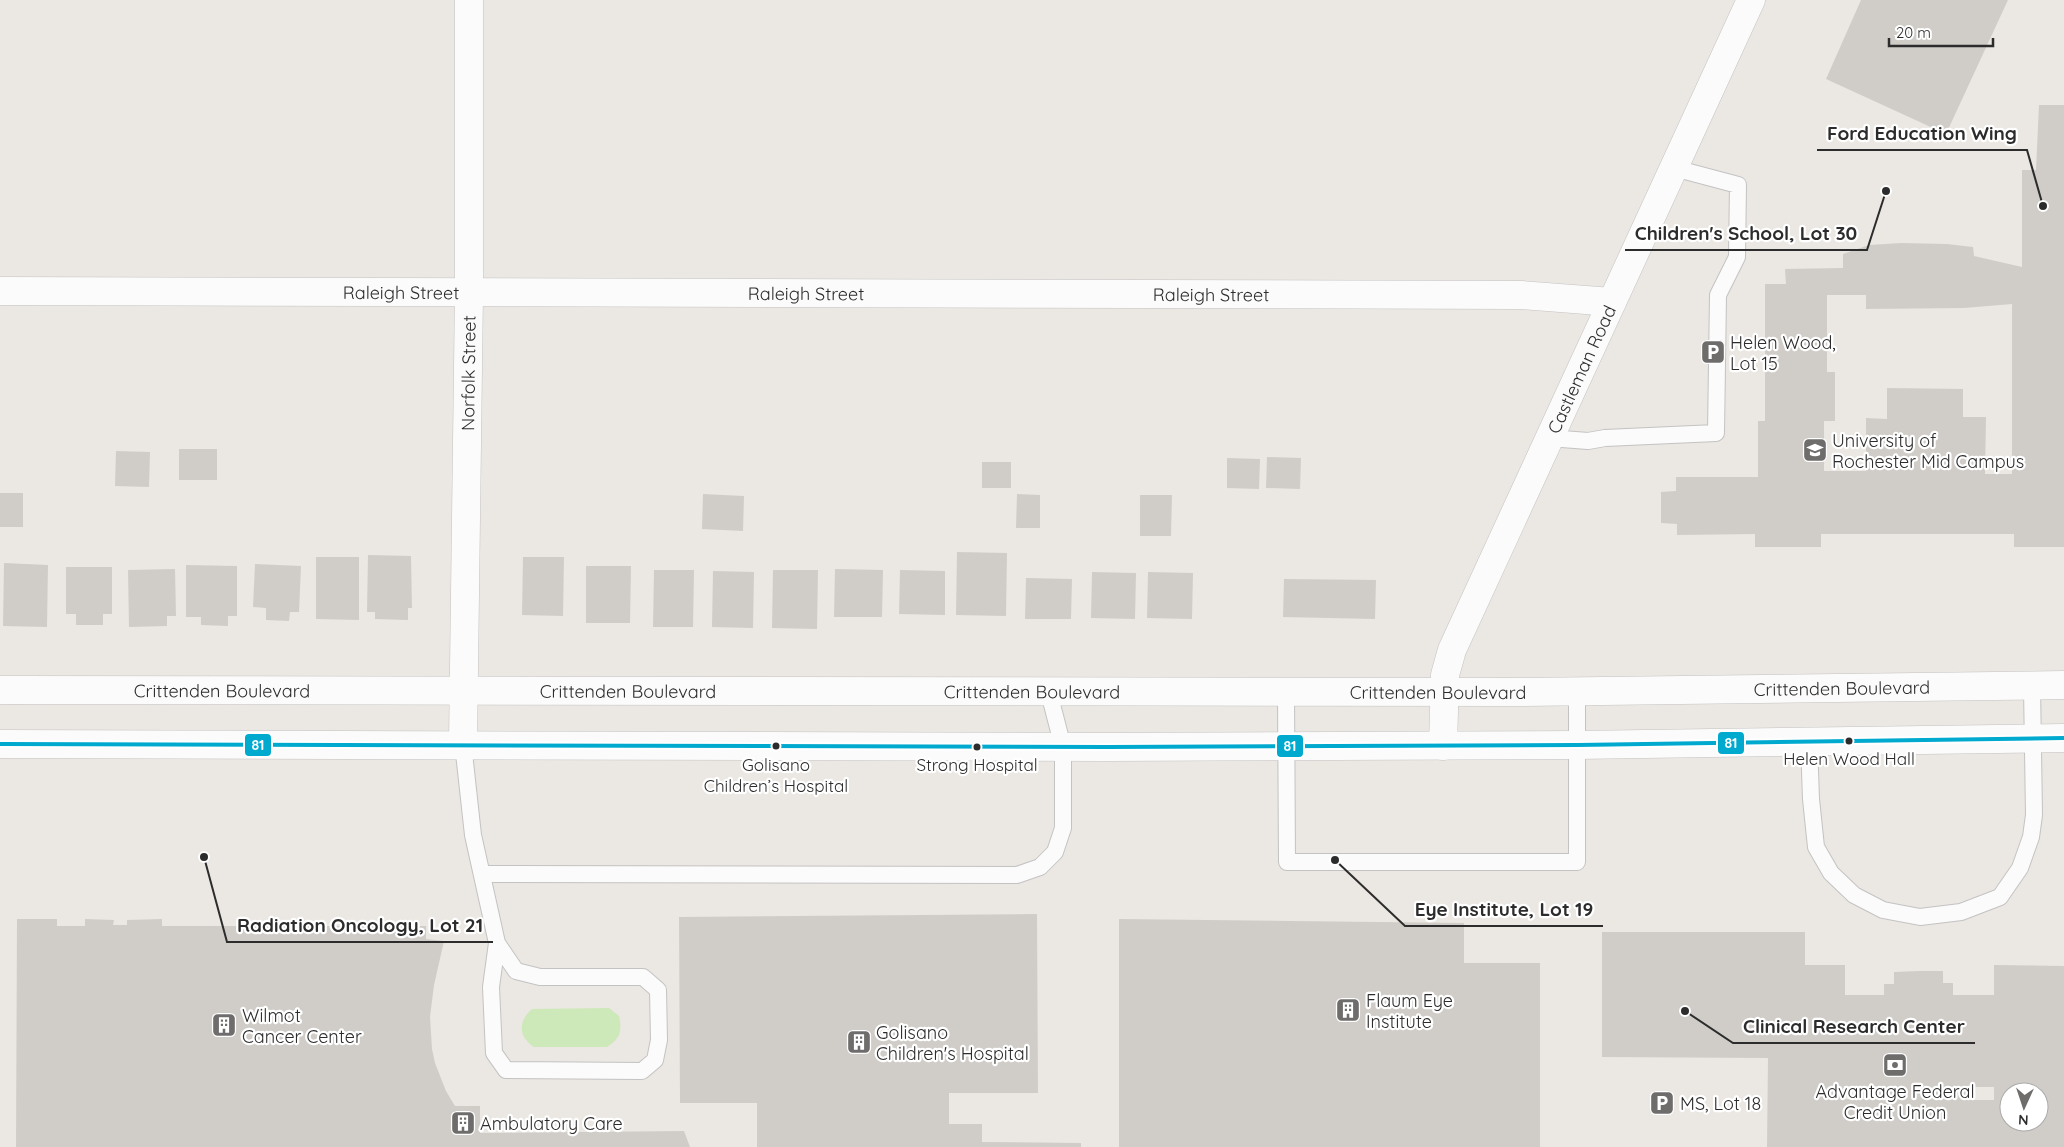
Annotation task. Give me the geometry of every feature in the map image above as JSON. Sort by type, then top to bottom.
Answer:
[{"type":"street","name":"Norfolk Street","points":[[463,744],[469,292],[470,0]]},
{"type":"street","name":"Castleman Road","points":[[1443,746],[1445,675],[1452,650],[1751,0]]},
{"type":"street","name":"Raleigh Street","points":[[0,291],[1521,295],[1612,302]]},
{"type":"street","name":"Crittenden Boulevard","points":[[0,690],[1286,693],[1578,692],[2064,685]]},
{"type":"street","points":[[0,744],[1063,747],[1443,746],[2064,738]]},
{"type":"lane","points":[[1549,438],[1588,441],[1605,438],[1716,433],[1718,295],[1737,257],[1738,185],[1674,168]]},
{"type":"lane","points":[[1809,742],[1811,799],[1816,848],[1831,873],[1854,895],[1884,910],[1920,917],[1961,912],[2000,897],[2020,868],[2031,838],[2034,815],[2032,686]]},
{"type":"lane","points":[[1286,693],[1286,862],[1576,862],[1578,692]]},
{"type":"lane","points":[[482,874],[1017,875],[1040,866],[1055,852],[1063,828],[1063,747],[1049,693]]},
{"type":"lane","points":[[463,744],[473,835],[497,943],[491,987],[494,1053],[506,1070],[642,1071],[655,1060],[659,1040],[658,990],[643,977],[540,977],[516,971],[497,943]]},
{"type":"green space","points":[[609,1008],[619,1016],[620,1030],[618,1037],[607,1047],[534,1047],[525,1039],[523,1034],[522,1024],[532,1009]]},
{"type":"building","points":[[1861,0],[2008,0],[1946,134],[1826,79]]},
{"type":"building","points":[[2039,105],[2064,105],[2064,547],[2014,547],[2014,534],[1821,534],[1821,547],[1755,547],[1755,534],[1677,535],[1677,524],[1661,523],[1661,492],[1676,491],[1676,477],[1758,477],[1758,421],[1765,421],[1765,284],[1786,284],[1785,269],[1843,268],[1843,254],[1869,245],[1901,243],[1947,244],[1973,247],[1974,256],[2022,267],[2022,170],[2036,170]],"holes":[[[1827,295],[1866,295],[1866,309],[1964,308],[2012,304],[2012,474],[1985,474],[1986,417],[1963,417],[1963,389],[1887,388],[1887,419],[1866,418],[1866,471],[1824,471],[1824,421],[1835,421],[1835,372],[1827,372]]]},
{"type":"building","points":[[179,449],[217,449],[217,480],[179,480]]},
{"type":"building","points":[[116,451],[150,452],[149,487],[115,486]]},
{"type":"building","points":[[1267,457],[1301,458],[1300,489],[1266,488]]},
{"type":"building","points":[[1227,458],[1260,459],[1259,489],[1227,488]]},
{"type":"building","points":[[982,462],[1011,462],[1011,488],[982,488]]},
{"type":"building","points":[[0,493],[23,493],[23,527],[0,527]]},
{"type":"building","points":[[703,494],[744,496],[743,531],[702,529]]},
{"type":"building","points":[[1017,494],[1040,495],[1040,528],[1016,528]]},
{"type":"building","points":[[1140,495],[1172,495],[1171,536],[1140,536]]},
{"type":"building","points":[[957,552],[1007,553],[1006,616],[956,615]]},
{"type":"building","points":[[368,555],[411,556],[412,608],[408,608],[408,620],[375,619],[375,612],[367,612]]},
{"type":"building","points":[[316,557],[359,557],[359,620],[316,619]]},
{"type":"building","points":[[523,557],[564,557],[563,616],[522,615]]},
{"type":"building","points":[[4,563],[48,565],[47,627],[3,626]]},
{"type":"building","points":[[255,564],[301,566],[299,612],[290,612],[289,621],[266,620],[266,608],[253,607]]},
{"type":"building","points":[[186,565],[237,566],[237,616],[228,616],[228,626],[201,625],[201,617],[186,617]]},
{"type":"building","points":[[586,566],[631,566],[630,623],[586,623]]},
{"type":"building","points":[[66,567],[112,567],[112,614],[103,614],[103,625],[76,625],[76,614],[66,614]]},
{"type":"building","points":[[175,569],[176,616],[167,616],[167,626],[129,627],[128,570]]},
{"type":"building","points":[[835,569],[883,570],[882,617],[834,617]]},
{"type":"building","points":[[654,570],[694,570],[693,627],[653,627]]},
{"type":"building","points":[[773,570],[818,570],[817,629],[772,628]]},
{"type":"building","points":[[900,570],[945,571],[945,615],[899,614]]},
{"type":"building","points":[[713,571],[754,572],[753,628],[712,627]]},
{"type":"building","points":[[1092,572],[1136,573],[1135,619],[1091,618]]},
{"type":"building","points":[[1148,572],[1193,573],[1192,619],[1147,618]]},
{"type":"building","points":[[1026,578],[1072,579],[1071,619],[1025,619]]},
{"type":"building","points":[[1284,579],[1376,580],[1375,619],[1283,617]]},
{"type":"building","name":"Golisano Children's Hospital","points":[[1037,914],[1038,1093],[949,1093],[949,1124],[982,1124],[982,1142],[1081,1143],[1081,1147],[757,1147],[757,1103],[680,1103],[679,917]]},
{"type":"building","name":"Wilmot Cancer Center","points":[[17,919],[57,919],[57,926],[85,926],[85,919],[114,920],[113,925],[127,925],[127,920],[162,919],[162,926],[426,926],[426,939],[444,941],[434,985],[430,1017],[435,1063],[446,1091],[455,1106],[480,1106],[480,1133],[684,1131],[690,1147],[16,1147]]},
{"type":"building","points":[[1119,919],[1464,923],[1464,963],[1540,963],[1540,1147],[1119,1147]]},
{"type":"building","points":[[1602,932],[1805,932],[1805,965],[1845,965],[1845,995],[1884,995],[1884,984],[1894,984],[1894,972],[1943,971],[1943,983],[1953,983],[1953,995],[1994,995],[1994,965],[2064,966],[2064,1147],[1767,1147],[1768,1058],[1602,1057]],"holes":[[[1844,1086],[1871,1087],[1871,1099],[1844,1099]],[[1967,1087],[1994,1087],[1994,1100],[1967,1100]]]},
{"type":"transit line","name":"81","points":[[0,744],[1107,747],[1577,745],[2064,738]]},
{"type":"place","name":"Children's School, Lot 30","points":[[1886,191]]},
{"type":"place","name":"Ford Education Wing","points":[[2043,206]]},
{"type":"place","name":"Helen Wood, Lot 15","points":[[1713,352]]},
{"type":"place","name":"University of Rochester Mid Campus","points":[[1815,450]]},
{"type":"place","name":"Helen Wood Hall","points":[[1849,741]]},
{"type":"place","name":"Golisano Children’s Hospital","points":[[776,746]]},
{"type":"place","name":"Strong Hospital","points":[[977,747]]},
{"type":"place","name":"Radiation Oncology, Lot 21","points":[[204,857]]},
{"type":"place","name":"Eye Institute, Lot 19","points":[[1335,860]]},
{"type":"place","name":"Flaum Eye Institute","points":[[1348,1010]]},
{"type":"place","name":"Clinical Research Center","points":[[1685,1011]]},
{"type":"place","name":"Wilmot Cancer Center","points":[[224,1025]]},
{"type":"place","name":"Golisano Children's Hospital","points":[[859,1042]]},
{"type":"place","name":"Advantage Federal Credit Union","points":[[1895,1065]]},
{"type":"place","name":"MS, Lot 18","points":[[1662,1103]]},
{"type":"place","name":"Ambulatory Care","points":[[463,1123]]}]
